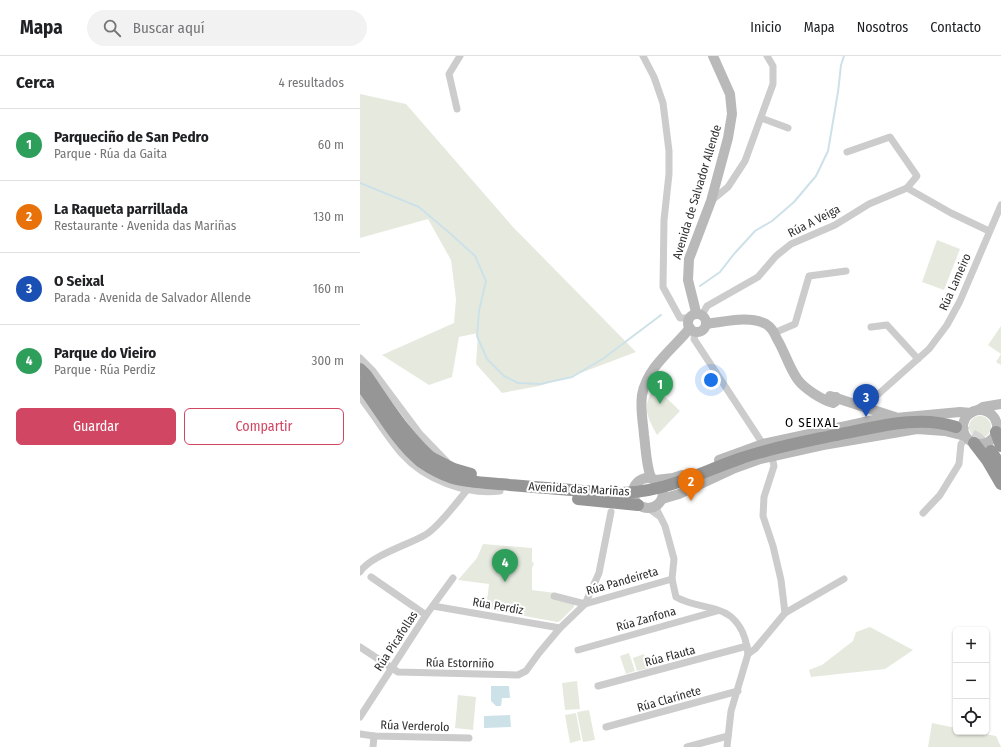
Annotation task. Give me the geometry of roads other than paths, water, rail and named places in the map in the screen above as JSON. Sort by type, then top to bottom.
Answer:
[{"type":"highway","name":"Avenida das Mariñas","points":[[360,369],[412,438],[430,457],[458,475],[481,482]]},
{"type":"highway","name":"Avenida das Mariñas","points":[[360,384],[394,432],[409,450],[421,461],[435,470],[454,478],[560,490],[625,494],[644,492],[674,485],[738,459],[790,444],[912,422],[933,422],[956,426]]},
{"type":"highway","points":[[998,426],[996,448],[1001,466]]},
{"type":"highway","points":[[968,439],[987,460],[1001,484]]},
{"type":"highway","points":[[430,457],[454,469],[470,474],[604,486],[627,486],[646,480]]},
{"type":"highway","points":[[435,470],[448,478],[466,485],[500,491],[651,504]]},
{"type":"main road","name":"Avenida de Salvador Allende","points":[[696,322],[687,272],[689,259],[711,201],[728,138],[732,114],[730,94],[713,56]]},
{"type":"main road","points":[[646,480],[647,465],[642,406],[644,387],[662,359],[696,322],[744,320],[756,321],[767,325],[774,333],[798,380],[805,386],[833,404],[836,401],[836,397],[897,417]]},
{"type":"main road","points":[[968,439],[963,428],[963,423],[968,415],[983,407],[1001,404]]},
{"type":"main road","points":[[960,412],[986,412],[993,417],[998,426],[990,441],[979,444],[945,431],[917,429],[853,439],[760,459],[735,468],[679,494],[651,504],[633,497],[633,493],[646,480],[680,476],[763,444],[874,420],[897,417],[960,412]]},
{"type":"main road","points":[[646,480],[659,483],[663,491],[651,504]]},
{"type":"street","points":[[458,108],[449,74],[460,56]]},
{"type":"street","points":[[643,56],[654,77],[663,103],[669,151],[669,174],[664,220],[663,286],[680,318],[696,322],[694,339],[763,444]]},
{"type":"street","points":[[711,201],[728,187],[745,161],[772,84],[773,66],[767,56]]},
{"type":"street","points":[[761,118],[788,128]]},
{"type":"street","points":[[847,152],[890,137],[917,176],[907,188],[951,213],[990,231]]},
{"type":"street","name":"Rúa A Veiga","points":[[696,322],[707,306],[758,277],[776,256],[792,244],[835,225],[869,204],[907,188]]},
{"type":"street","name":"Rúa Lameiro","points":[[870,408],[874,398],[929,349],[948,326],[1001,206]]},
{"type":"street","points":[[774,333],[795,324],[809,276],[846,271]]},
{"type":"street","points":[[872,327],[887,325],[918,359]]},
{"type":"street","points":[[360,358],[373,371],[420,434],[454,469]]},
{"type":"street","points":[[360,397],[402,454],[414,466],[435,479],[467,490],[489,492],[500,491]]},
{"type":"street","points":[[923,512],[940,495],[959,464],[961,444],[968,439]]},
{"type":"street","points":[[772,457],[774,466],[764,497],[763,516],[773,546],[781,580],[785,613]]},
{"type":"street","points":[[360,572],[371,562],[426,535],[448,513],[467,490]]},
{"type":"street","points":[[651,504],[665,526],[670,539],[674,559],[672,579],[676,597],[686,602],[719,610],[735,620],[743,634],[747,646],[748,654],[731,711],[727,747]]},
{"type":"street","points":[[560,628],[584,604],[599,573],[611,512]]},
{"type":"street","points":[[371,577],[426,615]]},
{"type":"street","name":"Rúa Picafollas","points":[[360,718],[426,615],[453,578]]},
{"type":"street","name":"Rúa Pandeireta","points":[[554,596],[584,604],[672,579]]},
{"type":"street","points":[[748,654],[755,649],[785,613],[844,579]]},
{"type":"street","name":"Rúa Perdiz","points":[[433,606],[560,628]]},
{"type":"street","name":"Rúa Zanfona","points":[[578,650],[719,610]]},
{"type":"street","name":"Rúa Estorniño","points":[[392,668],[398,672],[518,675],[526,671],[538,653],[560,628]]},
{"type":"street","name":"Rúa Flauta","points":[[598,686],[747,646]]},
{"type":"street","points":[[360,647],[392,668]]},
{"type":"street","name":"Rúa Clarinete","points":[[606,728],[738,691]]},
{"type":"street","name":"Rúa Verderolo","points":[[360,734],[374,736],[469,738]]},
{"type":"street","points":[[373,747],[374,736]]},
{"type":"street","points":[[687,747],[728,736]]},
{"type":"waterway","points":[[700,286],[720,272],[755,231],[772,221],[794,202],[816,176],[828,151],[841,65],[844,56]]},
{"type":"waterway","points":[[360,183],[419,207],[475,256],[486,281],[479,311],[477,336],[487,359],[504,376],[518,383],[540,384],[572,377],[604,358],[661,315]]},
{"type":"tunnel","points":[[956,427],[977,438],[991,451]]},
{"type":"place","name":"Parqueciño de San Pedro","points":[[660,404]]},
{"type":"place","name":"O Seixal","points":[[866,417]]},
{"type":"place","name":"La Raqueta parrillada","points":[[691,501]]},
{"type":"place","name":"Parque do Vieiro","points":[[505,582]]},
{"type":"district","name":"O SEIXAL","points":[[812,422]]}]
